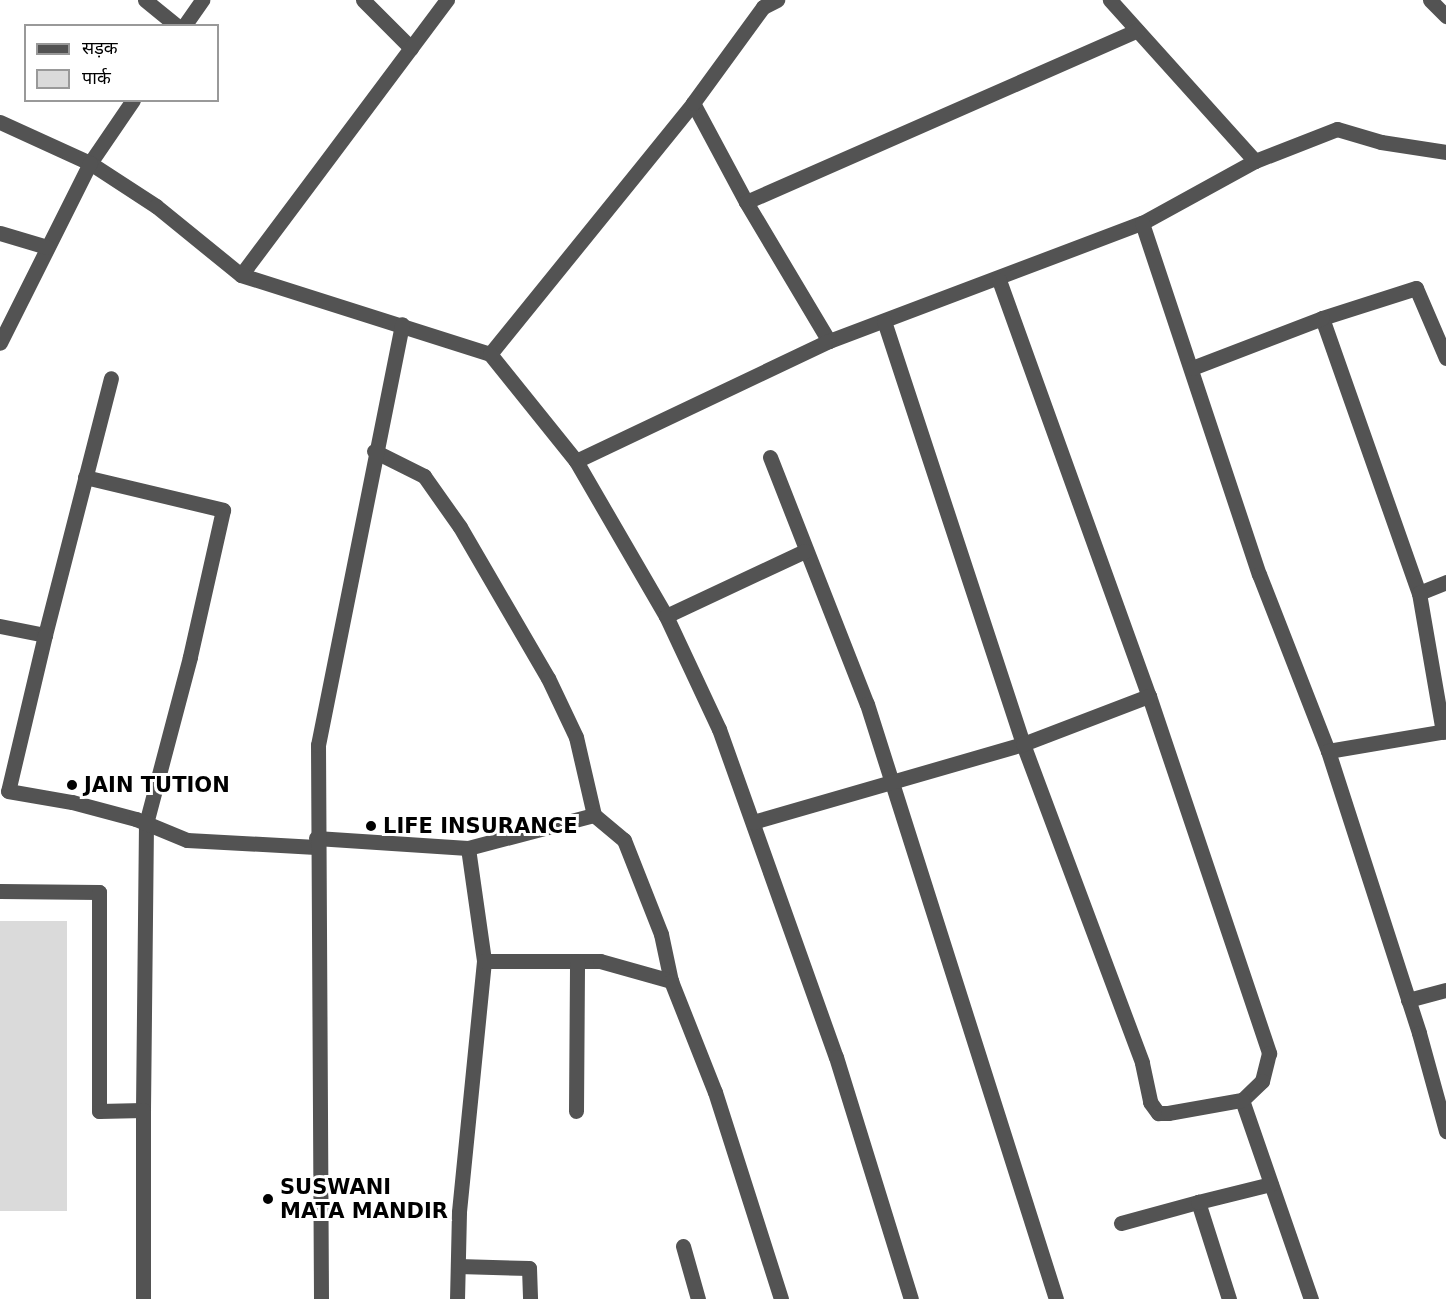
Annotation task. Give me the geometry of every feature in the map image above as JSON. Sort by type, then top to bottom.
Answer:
[{"type":"street","points":[[145,0],[175,24]]},
{"type":"street","points":[[185,24],[202,0]]},
{"type":"street","points":[[363,0],[411,48]]},
{"type":"street","points":[[241,275],[447,0]]},
{"type":"street","points":[[490,354],[693,103],[763,8],[777,0]]},
{"type":"street","points":[[1110,0],[1255,161]]},
{"type":"street","points":[[1430,0],[1446,16]]},
{"type":"street","points":[[746,202],[1137,30]]},
{"type":"street","points":[[0,343],[90,163],[132,102]]},
{"type":"street","points":[[693,103],[746,202],[829,341]]},
{"type":"street","points":[[0,122],[90,163],[156,206],[241,275],[402,324],[490,354],[576,461],[666,616],[719,729],[836,1057],[911,1299]]},
{"type":"street","points":[[576,461],[829,341],[999,280],[1142,223],[1255,161],[1337,129],[1381,142],[1446,152]]},
{"type":"street","points":[[1142,223],[1259,574],[1328,751],[1408,1000],[1446,1131]]},
{"type":"street","points":[[0,233],[48,247]]},
{"type":"street","points":[[884,321],[1023,744],[1142,1063],[1150,1102],[1158,1113],[1168,1113],[1242,1100],[1262,1081],[1269,1053],[1149,696],[999,280]]},
{"type":"street","points":[[1192,368],[1322,318],[1416,288],[1446,358]]},
{"type":"street","points":[[1322,318],[1419,593],[1445,731],[1328,751]]},
{"type":"street","points":[[321,1299],[316,843],[318,745],[374,451],[402,324]]},
{"type":"street","points":[[111,378],[45,635],[8,791],[72,802],[146,823],[187,840],[468,848],[594,815]]},
{"type":"street","points":[[374,451],[424,476],[460,527],[548,678],[576,737],[594,815],[624,840],[662,934],[671,981],[715,1092],[781,1299]]},
{"type":"street","points":[[770,457],[867,704],[1056,1299]]},
{"type":"street","points":[[85,477],[223,510],[190,657],[146,823],[143,1299]]},
{"type":"street","points":[[666,616],[805,551]]},
{"type":"street","points":[[1419,593],[1446,582]]},
{"type":"street","points":[[0,626],[45,635]]},
{"type":"street","points":[[753,822],[890,780],[1023,744],[1149,696]]},
{"type":"street","points":[[457,1299],[459,1212],[484,961],[468,848]]},
{"type":"street","points":[[0,891],[99,892],[99,1111],[143,1110]]},
{"type":"street","points":[[484,961],[600,961],[671,981]]},
{"type":"street","points":[[576,1111],[577,961]]},
{"type":"street","points":[[1408,1000],[1446,990]]},
{"type":"street","points":[[1242,1100],[1311,1299]]},
{"type":"street","points":[[1121,1223],[1271,1184]]},
{"type":"street","points":[[1198,1202],[1229,1299]]},
{"type":"street","points":[[683,1246],[698,1299]]},
{"type":"street","points":[[458,1266],[529,1268],[530,1299]]},
{"type":"green space","points":[[0,921],[67,921],[67,1211],[0,1211]]},
{"type":"place","name":"JAIN TUTION","points":[[72,785]]},
{"type":"place","name":"LIFE INSURANCE","points":[[371,826]]},
{"type":"place","name":"SUSWANI MATA MANDIR","points":[[268,1199]]}]
